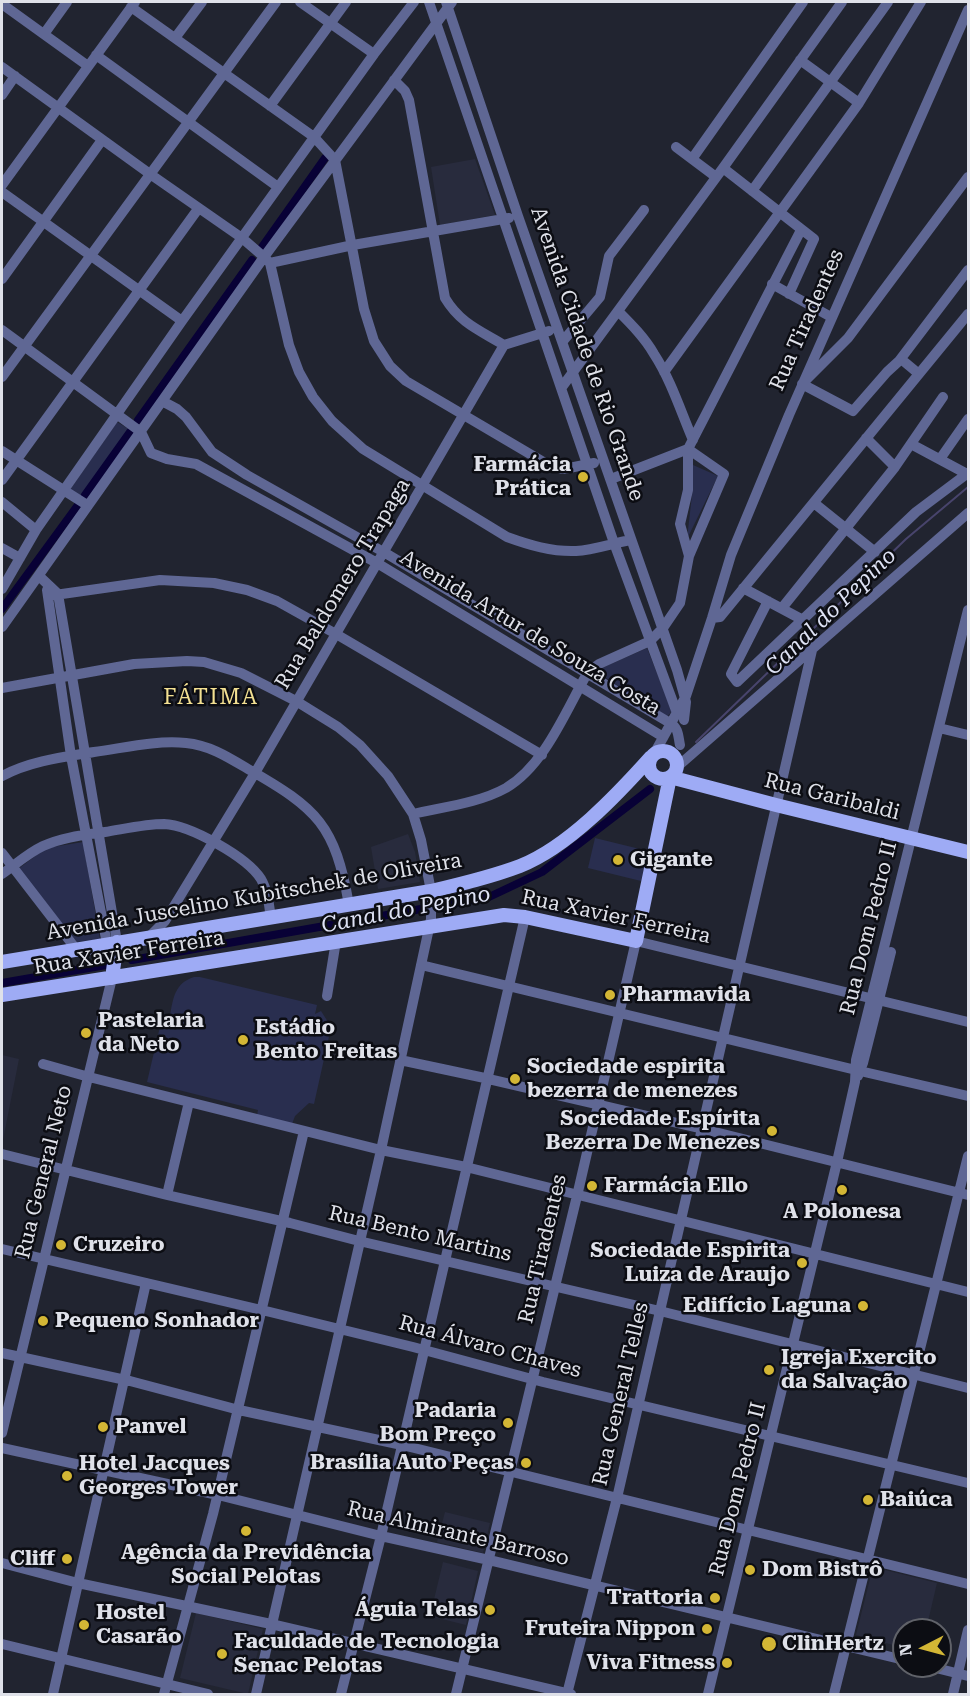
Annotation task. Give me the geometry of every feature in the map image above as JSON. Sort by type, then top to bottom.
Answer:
[{"type":"main road","points":[[666,752],[674,756],[677,773],[659,779],[652,775],[648,764],[652,755],[666,752]]},
{"type":"main road","name":"Avenida Juscelino Kubitschek de Oliveira","points":[[2,962],[76,949],[113,947],[175,934],[349,905],[431,897],[520,866],[549,851],[578,829],[633,778],[652,755]]},
{"type":"main road","name":"Rua Garibaldi","points":[[677,773],[776,805],[969,852]]},
{"type":"main road","name":"Rua Tiradentes","points":[[636,941],[677,773]]},
{"type":"main road","name":"Rua Xavier Ferreira","points":[[2,995],[336,941],[430,923],[504,915],[525,917],[636,941]]},
{"type":"main road","name":"Rua General Neto","points":[[112,978],[113,947]]},
{"type":"street","points":[[44,34],[67,2]]},
{"type":"street","points":[[175,38],[202,2]]},
{"type":"street","points":[[2,377],[276,2]]},
{"type":"street","points":[[300,2],[374,54]]},
{"type":"street","points":[[270,106],[346,2]]},
{"type":"street","points":[[2,589],[36,530],[182,321],[414,2]]},
{"type":"street","name":"Avenida Cidade de Rio Grande","points":[[429,2],[614,543],[677,718]]},
{"type":"street","points":[[692,159],[803,2]]},
{"type":"street","points":[[562,387],[842,2]]},
{"type":"street","points":[[752,191],[888,2]]},
{"type":"street","points":[[664,372],[859,103],[921,2]]},
{"type":"street","points":[[2,627],[43,580],[87,505],[267,260],[335,160],[449,3]]},
{"type":"street","name":"Avenida Cidade de Rio Grande","points":[[449,3],[518,216],[686,696],[677,718]]},
{"type":"street","points":[[2,185],[133,4],[175,38],[314,137],[335,160],[364,309],[374,341],[390,366],[406,381],[552,467],[564,470],[604,460]]},
{"type":"street","points":[[2,5],[88,66]]},
{"type":"street","name":"Rua Tiradentes","points":[[652,755],[677,718],[731,555],[831,317],[969,10]]},
{"type":"street","points":[[444,50],[462,45]]},
{"type":"street","points":[[96,56],[279,187]]},
{"type":"street","points":[[800,60],[859,103]]},
{"type":"street","points":[[2,67],[198,209],[242,238],[267,260],[289,345],[299,372],[313,397],[332,421],[363,449],[507,537],[529,545],[577,551],[631,540]]},
{"type":"street","points":[[2,95],[15,76]]},
{"type":"street","points":[[394,80],[410,100],[432,230],[445,298],[449,305],[464,322],[504,345],[558,327]]},
{"type":"street","points":[[2,279],[102,140]]},
{"type":"street","points":[[676,147],[692,159],[752,191],[814,239],[789,294]]},
{"type":"street","points":[[969,177],[849,338],[802,384],[853,411],[901,359],[969,270]]},
{"type":"street","points":[[2,192],[182,321]]},
{"type":"street","points":[[2,480],[198,209]]},
{"type":"street","points":[[563,340],[600,297],[609,256],[644,210]]},
{"type":"street","points":[[267,260],[518,216]]},
{"type":"street","points":[[689,556],[680,524],[688,490],[691,445],[801,230]]},
{"type":"street","points":[[772,284],[831,317]]},
{"type":"street","points":[[413,814],[474,800],[507,787],[542,755],[588,672],[599,664],[650,641],[663,628],[680,603],[689,556],[724,474],[691,445],[664,372],[641,335],[618,310]]},
{"type":"street","points":[[712,618],[720,617],[969,314]]},
{"type":"street","name":"Avenida Artur de Souza Costa","points":[[2,330],[7,338],[25,345],[72,383],[141,432],[151,453],[167,459],[196,464],[376,563],[663,738]]},
{"type":"street","name":"Rua Baldomero Trapaga","points":[[147,939],[165,921],[255,773],[504,345]]},
{"type":"street","points":[[901,359],[919,374]]},
{"type":"street","points":[[782,608],[895,467],[943,398]]},
{"type":"street","name":"Avenida Artur de Souza Costa","points":[[162,401],[186,417],[212,452],[247,475],[383,551],[588,672],[677,718]]},
{"type":"street","points":[[939,459],[964,430],[969,419]]},
{"type":"street","points":[[866,438],[895,467]]},
{"type":"street","points":[[768,601],[731,674],[737,682],[916,512],[968,474],[911,444]]},
{"type":"street","points":[[611,479],[691,445]]},
{"type":"street","points":[[2,451],[87,505]]},
{"type":"street","name":"Avenida Artur de Souza Costa","points":[[217,475],[247,475]]},
{"type":"street","points":[[2,502],[36,530]]},
{"type":"street","points":[[814,503],[875,552]]},
{"type":"street","points":[[677,773],[813,646],[969,513]]},
{"type":"street","points":[[2,548],[20,558]]},
{"type":"street","points":[[43,580],[53,595],[71,675],[100,833],[113,947]]},
{"type":"street","points":[[53,595],[160,580],[214,583],[247,590],[276,601],[336,634],[542,755]]},
{"type":"street","points":[[743,588],[803,620]]},
{"type":"street","points":[[53,595],[59,676],[71,756],[86,835],[113,947]]},
{"type":"street","points":[[477,625],[485,611]]},
{"type":"street","name":"Rua Dom Pedro II","points":[[708,1695],[794,1345],[857,1071],[954,681],[968,615]]},
{"type":"street","name":"Rua Dom Pedro II","points":[[954,681],[969,636]]},
{"type":"street","name":"Rua General Telles","points":[[568,1694],[703,1130],[813,646]]},
{"type":"street","name":"Rua Tiradentes","points":[[686,696],[700,653]]},
{"type":"street","points":[[2,688],[59,676],[170,661],[204,662],[242,673],[296,701],[338,727],[360,745],[388,776],[413,814],[421,840],[431,897],[430,923],[381,1150],[256,1695]]},
{"type":"street","points":[[677,670],[688,676],[694,672]]},
{"type":"street","name":"Rua Tiradentes","points":[[677,718],[680,745],[677,773]]},
{"type":"street","points":[[942,729],[969,735]]},
{"type":"street","points":[[2,776],[15,769],[71,756],[161,742],[186,743],[210,748],[255,773],[301,803],[321,822],[334,844],[342,868],[349,905]]},
{"type":"street","points":[[2,874],[42,846],[61,839],[166,824],[177,826],[213,841],[241,858],[262,880],[267,893],[271,919]]},
{"type":"street","points":[[2,853],[76,949]]},
{"type":"street","points":[[341,1695],[381,1536],[525,917]]},
{"type":"street","points":[[165,921],[165,928],[169,933],[175,934]]},
{"type":"street","points":[[327,996],[336,941]]},
{"type":"street","name":"Rua Tiradentes","points":[[456,1695],[511,1473],[636,941]]},
{"type":"street","name":"Rua Xavier Ferreira","points":[[636,941],[969,1022]]},
{"type":"street","points":[[421,965],[969,1096]]},
{"type":"street","name":"Rua General Neto","points":[[2,1433],[112,978]]},
{"type":"street","points":[[400,1060],[487,1078],[964,1194]]},
{"type":"street","points":[[43,1064],[381,1150],[466,1167],[969,1292]]},
{"type":"street","points":[[167,1195],[189,1101]]},
{"type":"street","points":[[165,1690],[218,1495],[304,1131]]},
{"type":"street","name":"Rua Bento Martins","points":[[2,1154],[660,1311],[969,1388]]},
{"type":"street","points":[[834,1695],[938,1284],[964,1194],[969,1156]]},
{"type":"street","name":"Rua Álvaro Chaves","points":[[2,1249],[340,1329],[533,1380],[969,1483]]},
{"type":"street","points":[[52,1695],[146,1283]]},
{"type":"street","points":[[2,1353],[124,1380],[239,1410],[402,1445],[969,1584]]},
{"type":"street","name":"Rua Almirante Barroso","points":[[2,1448],[218,1495],[892,1657]]},
{"type":"street","points":[[2,1563],[78,1583],[271,1624],[568,1694]]},
{"type":"street","points":[[953,1695],[963,1675],[969,1630]]},
{"type":"street","points":[[2,1644],[165,1690],[208,1695]]},
{"type":"shaded area","points":[[475,159],[495,215],[440,225],[431,167]]},
{"type":"shaded area","points":[[117,422],[134,434],[86,499],[70,490]]},
{"type":"shaded area","points":[[693,465],[718,476],[687,539],[693,486]]},
{"type":"shaded area","points":[[647,648],[672,711],[667,717],[595,671]]},
{"type":"shaded area","points":[[408,834],[415,852],[420,882],[378,889],[371,847]]},
{"type":"shaded area","name":"Gigante","points":[[595,838],[648,851],[641,881],[588,868]]},
{"type":"shaded area","points":[[83,842],[100,939],[77,942],[18,869],[46,848]]},
{"type":"shaded area","name":"Estádio Bento Freitas","points":[[194,977],[317,1005],[315,1014],[321,1011],[328,1022],[332,1023],[314,1104],[309,1103],[295,1116],[292,1124],[257,1115],[258,1110],[147,1082],[163,1014],[170,1016],[174,997],[179,987]]},
{"type":"shaded area","points":[[2,1055],[19,1059],[2,1145]]},
{"type":"shaded area","points":[[445,1512],[490,1523],[483,1553],[437,1542]]},
{"type":"shaded area","points":[[443,1562],[478,1571],[466,1625],[430,1616]]},
{"type":"shaded area","points":[[873,1567],[937,1583],[929,1618],[892,1618],[892,1645],[856,1635]]},
{"type":"shaded area","name":"Faculdade de Tecnologia Senac Pelotas","points":[[196,1613],[263,1629],[248,1694],[180,1678]]},
{"type":"waterway","points":[[262,247],[325,158]]},
{"type":"waterway","points":[[138,420],[252,260]]},
{"type":"waterway","points":[[85,495],[130,432]]},
{"type":"waterway","name":"Canal do Pepino","points":[[696,742],[906,539],[968,487]]},
{"type":"waterway","points":[[2,609],[78,505]]},
{"type":"waterway","name":"Canal do Pepino","points":[[132,960],[489,897],[542,872],[650,789]]},
{"type":"waterway","name":"Canal do Pepino","points":[[2,983],[106,965]]},
{"type":"place","name":"Farmácia Prática","points":[[583,477]]},
{"type":"place","name":"Gigante","points":[[618,860]]},
{"type":"place","name":"Pharmavida","points":[[610,995]]},
{"type":"place","name":"Pastelaria da Neto","points":[[86,1033]]},
{"type":"place","name":"Estádio Bento Freitas","points":[[243,1040]]},
{"type":"place","name":"Sociedade espirita bezerra de menezes","points":[[515,1079]]},
{"type":"place","name":"Sociedade Espírita Bezerra De Menezes","points":[[772,1131]]},
{"type":"place","name":"Farmácia Ello","points":[[592,1186]]},
{"type":"place","name":"A Polonesa","points":[[842,1190]]},
{"type":"place","name":"Cruzeiro","points":[[61,1245]]},
{"type":"place","name":"Sociedade Espirita Luiza de Araujo","points":[[802,1263]]},
{"type":"place","name":"Edifício Laguna","points":[[863,1306]]},
{"type":"place","name":"Pequeno Sonhador","points":[[43,1321]]},
{"type":"place","name":"Igreja Exercito da Salvação","points":[[769,1370]]},
{"type":"place","name":"Padaria Bom Preço","points":[[508,1423]]},
{"type":"place","name":"Panvel","points":[[103,1427]]},
{"type":"place","name":"Brasília Auto Peças","points":[[526,1463]]},
{"type":"place","name":"Hotel Jacques Georges Tower","points":[[67,1476]]},
{"type":"place","name":"Baiúca","points":[[868,1500]]},
{"type":"place","name":"Agência da Previdência Social Pelotas","points":[[246,1531]]},
{"type":"place","name":"Cliff","points":[[67,1559]]},
{"type":"place","name":"Dom Bistrô","points":[[750,1570]]},
{"type":"place","name":"Trattoria","points":[[715,1598]]},
{"type":"place","name":"Águia Telas","points":[[490,1610]]},
{"type":"place","name":"Hostel Casarão","points":[[84,1625]]},
{"type":"place","name":"Fruteira Nippon","points":[[707,1629]]},
{"type":"place","name":"ClinHertz","points":[[769,1644]]},
{"type":"place","name":"Faculdade de Tecnologia Senac Pelotas","points":[[222,1654]]},
{"type":"place","name":"Viva Fitness","points":[[727,1663]]},
{"type":"district","name":"FÁTIMA","points":[[211,698]]}]
